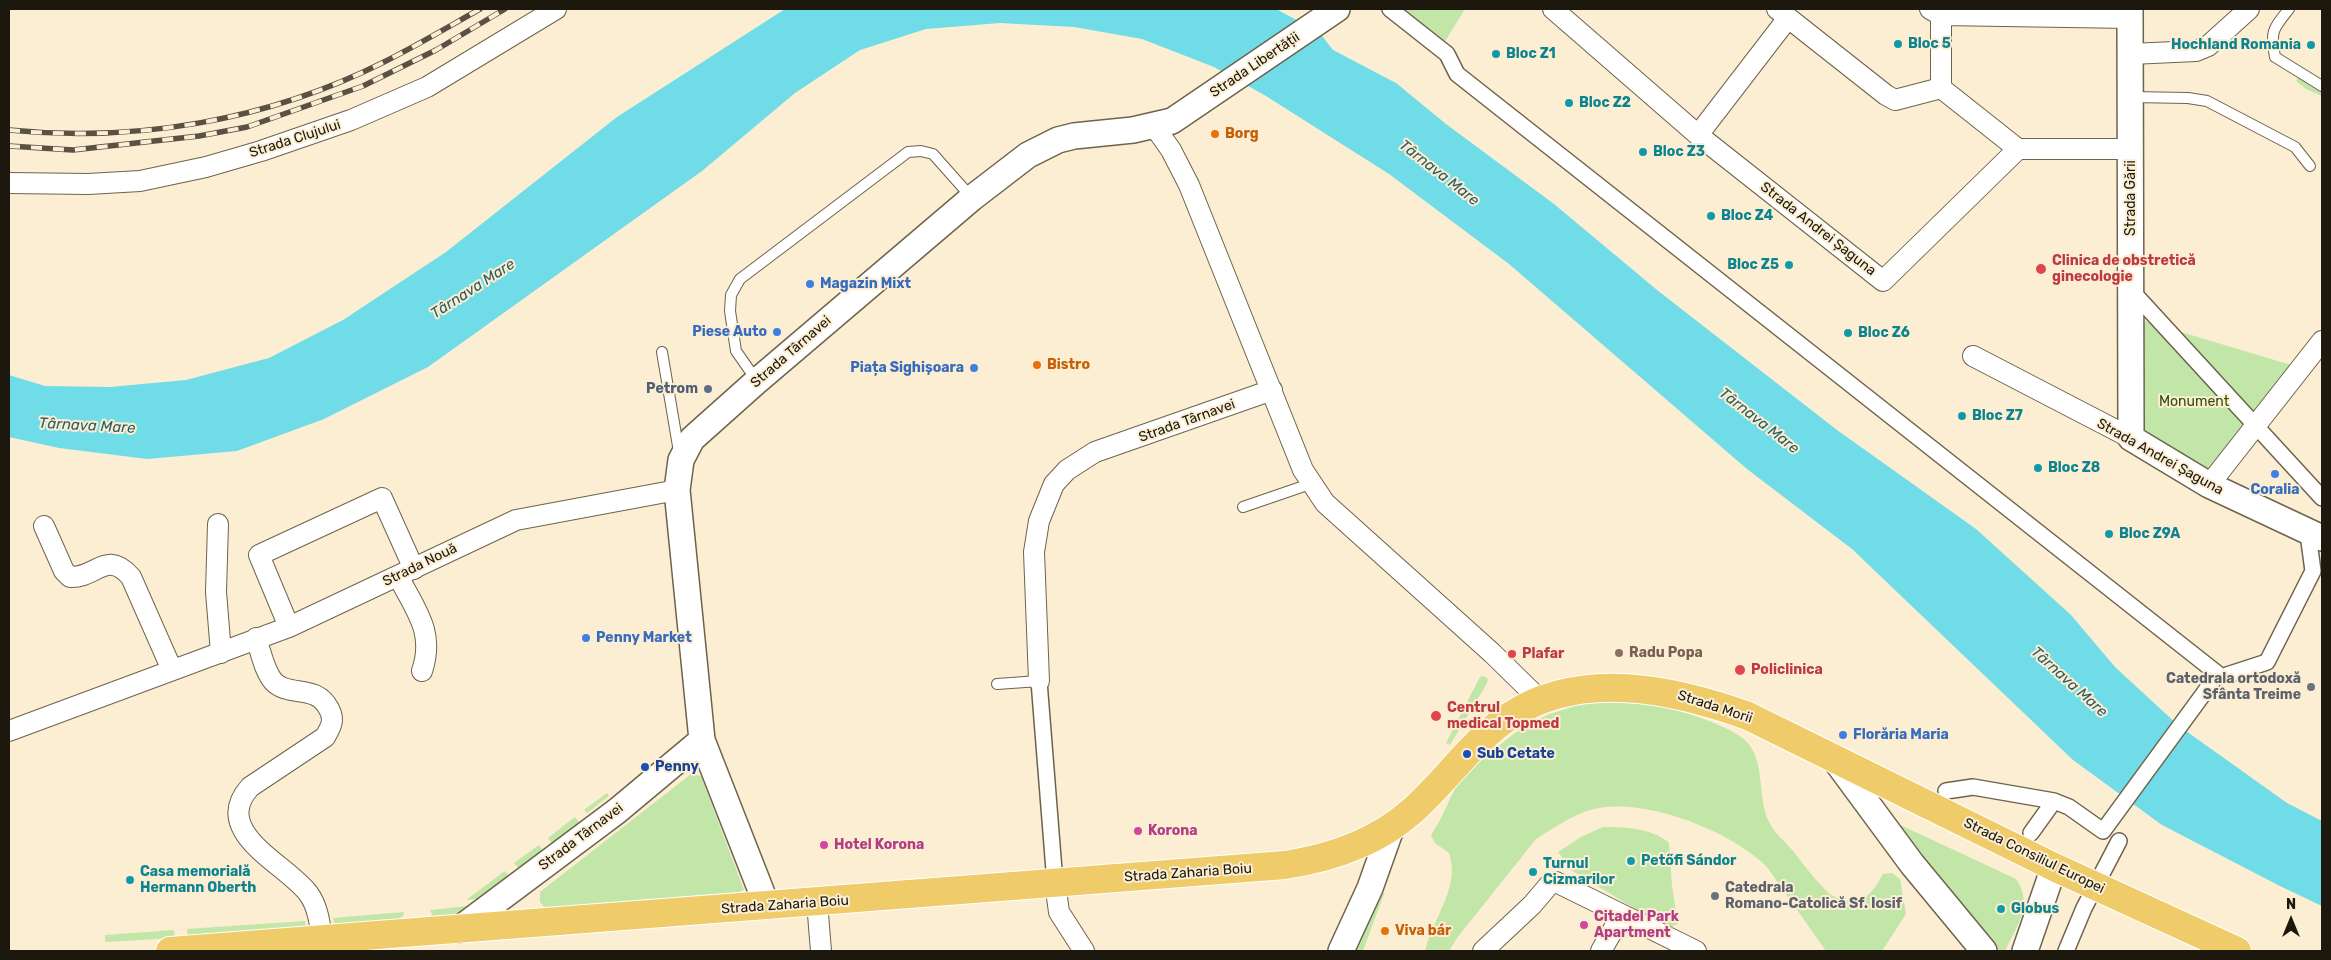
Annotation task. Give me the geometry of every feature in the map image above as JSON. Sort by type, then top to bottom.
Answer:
[{"type":"highway","name":"Strada Morii","points":[[1392,826],[1412,812],[1467,754],[1499,724],[1540,700],[1593,689],[1634,689],[1670,692],[1698,699],[1748,716],[1833,757]]},
{"type":"highway","name":"Strada Consiliul Europei","points":[[1833,757],[2054,867],[2237,951]]},
{"type":"highway","name":"Strada Zaharia Boiu","points":[[170,951],[224,950],[322,940],[1285,865],[1310,862],[1341,853],[1392,826]]},
{"type":"street","name":"Strada Clujului","points":[[9,183],[88,184],[140,181],[206,168],[261,151],[351,120],[427,87],[556,9]]},
{"type":"street","name":"Strada Libertății","points":[[1163,124],[1337,9]]},
{"type":"street","points":[[1390,9],[1447,54],[1457,74],[2223,675]]},
{"type":"street","name":"Strada Andrei Șaguna","points":[[1553,9],[1698,135],[1883,281],[2018,149]]},
{"type":"street","points":[[2131,54],[2196,51],[2208,46],[2249,9]]},
{"type":"street","name":"Strada Gării","points":[[1941,88],[1940,11],[2130,13],[2131,438]]},
{"type":"street","points":[[1698,135],[1782,14],[1886,95],[1895,100],[1941,88],[2018,149],[2130,149]]},
{"type":"street","name":"Strada Târnavei","points":[[767,906],[702,740],[677,490],[681,460],[692,439],[757,381],[972,198],[1028,155],[1058,140],[1163,124]]},
{"type":"street","points":[[1163,124],[1171,150],[1189,185],[1310,484],[1325,504],[1492,653],[1540,700]]},
{"type":"street","points":[[2131,290],[2322,498]]},
{"type":"street","points":[[2208,485],[2256,427],[2322,341]]},
{"type":"street","name":"Strada Andrei Șaguna","points":[[1973,356],[2131,438],[2208,485],[2315,536]]},
{"type":"street","name":"Strada Târnavei","points":[[1039,681],[1034,552],[1039,521],[1054,484],[1067,470],[1095,452],[1272,390]]},
{"type":"street","name":"Strada Nouă","points":[[9,731],[289,627],[464,544],[527,517],[677,490]]},
{"type":"street","points":[[289,627],[259,555],[382,498],[426,632],[428,643],[427,656],[422,671]]},
{"type":"street","points":[[218,524],[216,592],[221,653]]},
{"type":"street","points":[[44,526],[64,571],[70,577],[79,577],[101,566],[114,564],[123,568],[131,577],[172,670]]},
{"type":"street","points":[[1946,791],[1973,787],[2054,801],[2069,807],[2103,831],[2223,675],[2267,662],[2318,571],[2315,536]]},
{"type":"street","points":[[256,638],[273,681],[281,687],[316,694],[326,703],[332,715],[332,726],[325,737],[250,787],[242,796],[239,807],[244,833],[256,848],[284,870],[308,893],[320,922],[322,940]]},
{"type":"street","points":[[1039,681],[1059,912],[1084,951]]},
{"type":"street","name":"Strada Târnavei","points":[[458,930],[617,810],[702,740]]},
{"type":"street","name":"Strada Morii","points":[[1833,757],[1912,864],[1984,951]]},
{"type":"street","points":[[2031,833],[2054,801]]},
{"type":"street","points":[[1341,951],[1370,888],[1392,826]]},
{"type":"street","points":[[2066,951],[2119,841]]},
{"type":"street","points":[[2025,951],[2054,867]]},
{"type":"street","points":[[1483,951],[1532,905],[1550,885],[1556,882],[1621,916],[1696,951]]},
{"type":"street","points":[[817,902],[821,951]]},
{"type":"street","points":[[1601,951],[1621,916]]},
{"type":"lane","points":[[2289,9],[2274,28],[2272,42],[2275,57],[2322,86]]},
{"type":"lane","points":[[2131,97],[2207,100],[2295,147],[2310,166]]},
{"type":"lane","points":[[757,381],[736,351],[730,311],[731,295],[740,279],[908,152],[921,151],[934,154],[972,198]]},
{"type":"lane","points":[[662,352],[681,460]]},
{"type":"lane","points":[[1243,507],[1310,484]]},
{"type":"lane","points":[[997,684],[1039,681]]},
{"type":"green space","points":[[1390,9],[1465,9],[1444,43]]},
{"type":"green space","points":[[2303,71],[2322,86],[2322,96],[2306,89],[2296,81]]},
{"type":"green space","name":"Monument","points":[[2131,317],[2301,368],[2209,485],[2131,438]]},
{"type":"green space","points":[[1483,676],[1488,679],[1486,685],[1450,745],[1446,743],[1480,677]]},
{"type":"green space","points":[[1640,701],[1680,711],[1713,723],[1727,729],[1747,742],[1756,757],[1763,802],[1770,823],[1776,833],[1831,895],[1840,899],[1856,901],[1868,895],[1883,874],[1892,873],[1900,879],[1906,914],[1882,951],[1826,951],[1767,867],[1751,854],[1709,829],[1659,812],[1611,807],[1590,810],[1562,823],[1536,839],[1457,938],[1449,951],[1425,951],[1449,891],[1452,866],[1449,853],[1435,843],[1431,835],[1461,776],[1515,733],[1547,715],[1587,702]]},
{"type":"green space","points":[[691,774],[701,776],[744,890],[739,892],[545,908],[540,902],[540,892]]},
{"type":"green space","points":[[607,793],[609,796],[587,813],[584,810]]},
{"type":"green space","points":[[1879,815],[2016,879],[2021,888],[2023,906],[2018,924],[2005,951],[1988,951]]},
{"type":"green space","points":[[575,817],[580,823],[553,845],[548,838]]},
{"type":"green space","points":[[1603,827],[1647,831],[1669,843],[1672,886],[1678,924],[1667,928],[1571,870],[1558,852],[1581,837]]},
{"type":"green space","points":[[539,845],[544,852],[520,870],[514,863]]},
{"type":"green space","points":[[505,871],[512,880],[488,898],[466,900]]},
{"type":"green space","points":[[1380,890],[1384,894],[1363,951],[1346,951]]},
{"type":"green space","points":[[476,905],[464,914],[433,917],[430,910]]},
{"type":"green space","points":[[404,912],[403,916],[397,920],[335,925],[333,918]]},
{"type":"green space","points":[[305,921],[306,929],[188,937],[187,929]]},
{"type":"green space","points":[[174,930],[175,938],[105,942],[105,935]]},
{"type":"water","name":"Târnava Mare","points":[[785,9],[1276,9],[1319,32],[1333,50],[1396,83],[1446,124],[1554,204],[1657,290],[1837,430],[1976,529],[2071,615],[2115,667],[2179,726],[2287,803],[2322,821],[2322,906],[2162,825],[2073,760],[1852,549],[1747,469],[1509,264],[1389,174],[1266,96],[1214,67],[1142,39],[1074,27],[1000,23],[926,29],[860,50],[795,93],[702,171],[428,367],[324,419],[237,451],[147,459],[59,448],[9,437],[9,375],[45,386],[110,387],[186,380],[269,358],[343,320],[446,252],[617,117]]},
{"type":"railway","points":[[9,130],[105,133],[201,123],[248,112],[295,99],[340,82],[396,56],[480,9]]},
{"type":"railway","points":[[9,146],[73,150],[199,136],[247,127],[363,86],[436,50],[505,9]]},
{"type":"place","name":"Bloc 5","points":[[1898,44]]},
{"type":"place","name":"Hochland Romania","points":[[2311,45]]},
{"type":"place","name":"Bloc Z1","points":[[1496,54]]},
{"type":"place","name":"Bloc Z2","points":[[1569,103]]},
{"type":"place","name":"Borg","points":[[1215,134]]},
{"type":"place","name":"Bloc Z3","points":[[1643,152]]},
{"type":"place","name":"Bloc Z4","points":[[1711,216]]},
{"type":"place","name":"Bloc Z5","points":[[1789,265]]},
{"type":"place","name":"Clinica de obstretică ginecologie","points":[[2041,269]]},
{"type":"place","name":"Magazin Mixt","points":[[810,284]]},
{"type":"place","name":"Piese Auto","points":[[777,332]]},
{"type":"place","name":"Bloc Z6","points":[[1848,333]]},
{"type":"place","name":"Bistro","points":[[1037,365]]},
{"type":"place","name":"Piața Sighișoara","points":[[974,368]]},
{"type":"place","name":"Petrom","points":[[708,389]]},
{"type":"place","name":"Bloc Z7","points":[[1962,416]]},
{"type":"place","name":"Bloc Z8","points":[[2038,468]]},
{"type":"place","name":"Coralia","points":[[2275,474]]},
{"type":"place","name":"Bloc Z9A","points":[[2109,534]]},
{"type":"place","name":"Penny Market","points":[[586,638]]},
{"type":"place","name":"Radu Popa","points":[[1619,653]]},
{"type":"place","name":"Plafar","points":[[1512,654]]},
{"type":"place","name":"Policlinica","points":[[1740,670]]},
{"type":"place","name":"Catedrala ortodoxă Sfânta Treime","points":[[2311,687]]},
{"type":"place","name":"Centrul medical Topmed","points":[[1436,716]]},
{"type":"place","name":"Florăria Maria","points":[[1843,735]]},
{"type":"place","name":"Sub Cetate","points":[[1467,754]]},
{"type":"place","name":"Penny","points":[[645,767]]},
{"type":"place","name":"Korona","points":[[1138,831]]},
{"type":"place","name":"Hotel Korona","points":[[824,845]]},
{"type":"place","name":"Petőfi Sándor","points":[[1631,861]]},
{"type":"place","name":"Turnul Cizmarilor","points":[[1533,872]]},
{"type":"place","name":"Casa memorială Hermann Oberth","points":[[130,880]]},
{"type":"place","name":"Catedrala Romano-Catolică Sf. Iosif","points":[[1715,896]]},
{"type":"place","name":"Globus","points":[[2001,909]]},
{"type":"place","name":"Citadel Park Apartment","points":[[1584,925]]},
{"type":"place","name":"Viva bár","points":[[1385,931]]}]
